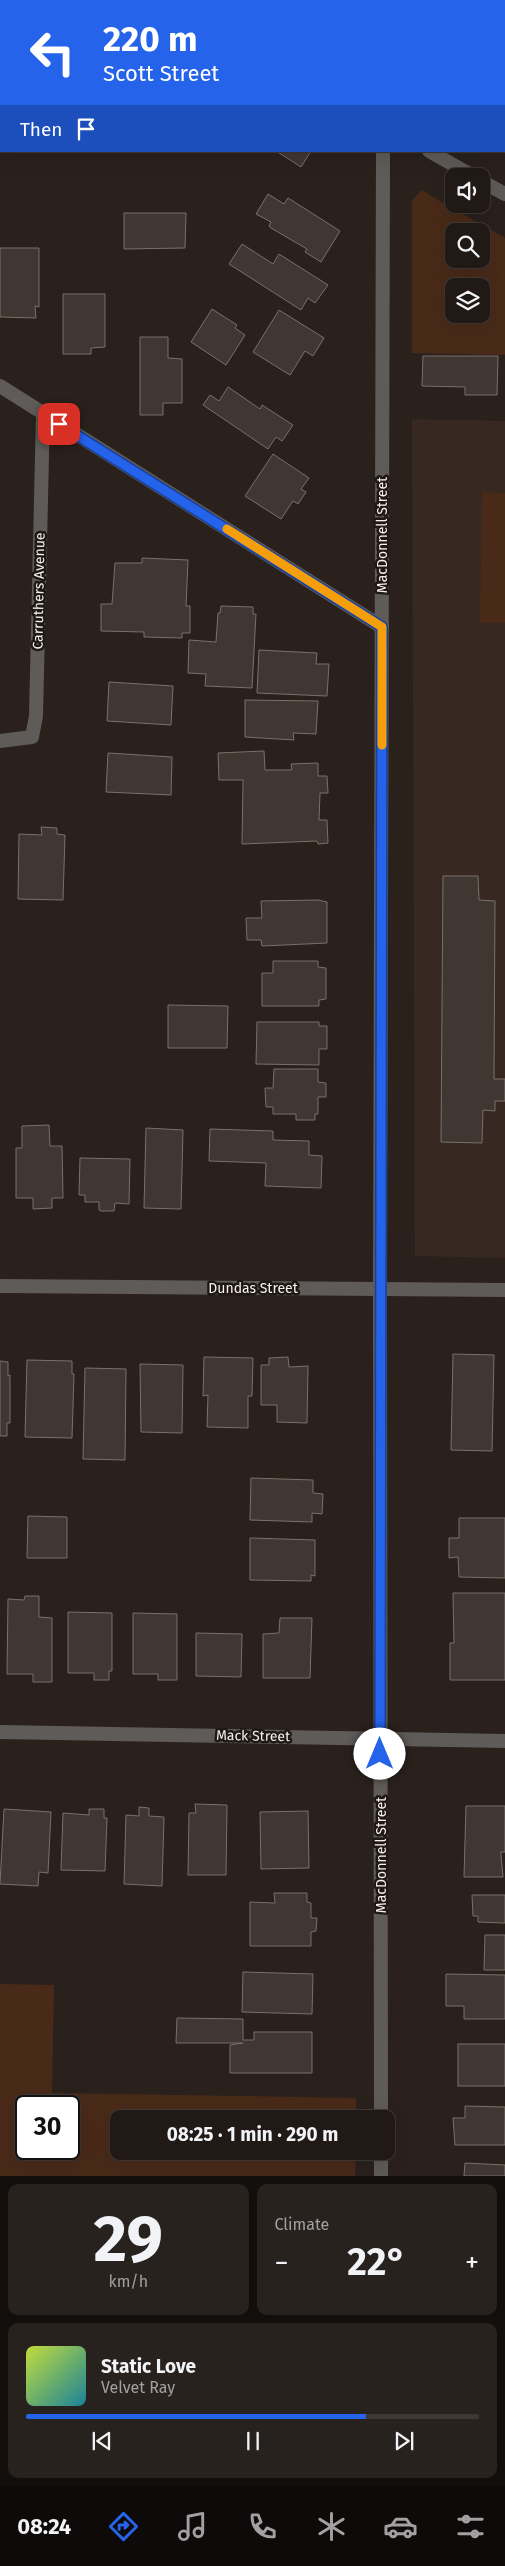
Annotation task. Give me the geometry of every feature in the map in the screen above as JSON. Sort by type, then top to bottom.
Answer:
[{"type":"street","name":"MacDonnell Street","points":[[381,2110],[380,1288],[383,152]]},
{"type":"street","points":[[431,152],[459,168]]},
{"type":"street","points":[[490,186],[505,194]]},
{"type":"street","points":[[0,386],[382,627]]},
{"type":"street","name":"Carruthers Avenue","points":[[0,741],[32,737],[36,716],[43,413]]},
{"type":"street","name":"Dundas Street","points":[[0,1286],[505,1290]]},
{"type":"street","name":"Mack Street","points":[[0,1732],[505,1741]]},
{"type":"street","points":[[381,2160],[381,2176]]},
{"type":"shaded area","points":[[421,190],[445,204],[445,213],[461,213],[479,223],[445,223],[445,268],[490,268],[490,229],[505,238],[505,355],[412,353],[412,201]]},
{"type":"shaded area","points":[[412,419],[505,421],[505,1258],[415,1256]]},
{"type":"shaded area","points":[[482,492],[505,493],[505,623],[480,623]]},
{"type":"shaded area","points":[[0,1984],[54,1985],[52,2093],[356,2098],[356,2110],[110,2110],[110,2160],[356,2160],[355,2176],[0,2176]]},
{"type":"building","points":[[278,152],[310,152],[301,167]]},
{"type":"building","points":[[268,194],[284,204],[288,198],[340,231],[321,262],[305,252],[307,249],[271,228],[269,226],[271,222],[256,214]]},
{"type":"building","points":[[124,213],[186,213],[185,248],[124,249]]},
{"type":"building","points":[[242,244],[273,264],[279,254],[328,285],[315,303],[308,298],[301,310],[229,264]]},
{"type":"building","points":[[0,248],[39,248],[39,307],[35,306],[36,318],[0,317]]},
{"type":"building","points":[[63,294],[105,294],[105,347],[91,348],[91,354],[63,354]]},
{"type":"building","points":[[212,309],[237,325],[235,328],[245,335],[226,365],[191,342]]},
{"type":"building","points":[[279,310],[324,338],[313,356],[305,351],[290,375],[253,352]]},
{"type":"building","points":[[140,337],[168,337],[168,358],[182,359],[182,403],[163,403],[163,415],[140,415]]},
{"type":"building","points":[[423,356],[498,356],[497,395],[465,395],[465,387],[422,386]]},
{"type":"building","points":[[228,387],[260,409],[262,405],[293,425],[282,441],[276,437],[268,449],[203,405],[210,395],[219,401]]},
{"type":"building","points":[[273,454],[309,478],[301,489],[306,492],[298,504],[293,501],[281,519],[245,496]]},
{"type":"building","points":[[142,558],[188,560],[186,606],[190,606],[190,633],[182,633],[182,638],[144,637],[144,632],[101,631],[101,604],[112,604],[115,563],[142,563]]},
{"type":"building","points":[[221,606],[253,607],[253,614],[256,614],[252,688],[205,686],[206,674],[188,673],[189,640],[216,642],[218,613],[220,613]]},
{"type":"building","points":[[259,650],[317,653],[316,664],[329,664],[327,696],[257,693]]},
{"type":"building","points":[[109,682],[173,686],[171,725],[107,721]]},
{"type":"building","points":[[245,700],[318,701],[316,734],[293,733],[294,740],[245,737]]},
{"type":"building","points":[[264,751],[265,770],[292,770],[291,764],[318,763],[318,776],[327,776],[328,793],[320,793],[319,820],[327,820],[328,843],[318,844],[317,841],[242,844],[243,780],[219,780],[218,753]]},
{"type":"building","points":[[108,753],[172,757],[171,795],[106,792]]},
{"type":"building","points":[[41,827],[57,828],[57,834],[65,835],[63,900],[18,899],[19,834],[42,835]]},
{"type":"building","points":[[443,876],[478,876],[479,900],[495,901],[494,1079],[505,1079],[505,1101],[495,1101],[495,1111],[483,1110],[482,1143],[441,1142]]},
{"type":"building","points":[[318,900],[327,902],[327,943],[262,946],[261,940],[247,940],[246,918],[262,918],[261,901]]},
{"type":"building","points":[[273,961],[318,961],[318,967],[326,968],[326,999],[319,1000],[319,1006],[262,1006],[262,973],[273,973]]},
{"type":"building","points":[[168,1005],[228,1006],[227,1048],[168,1048]]},
{"type":"building","points":[[257,1022],[319,1022],[319,1026],[327,1026],[327,1049],[319,1049],[319,1065],[256,1064]]},
{"type":"building","points":[[274,1069],[318,1069],[318,1082],[326,1083],[326,1097],[318,1097],[318,1114],[315,1114],[315,1120],[296,1120],[296,1114],[273,1114],[273,1107],[266,1107],[265,1088],[273,1088]]},
{"type":"building","points":[[49,1125],[50,1146],[62,1146],[63,1198],[52,1198],[52,1208],[33,1209],[33,1198],[16,1198],[16,1148],[22,1148],[22,1126]]},
{"type":"building","points":[[146,1128],[183,1130],[181,1209],[144,1208]]},
{"type":"building","points":[[210,1129],[273,1131],[273,1140],[309,1141],[309,1155],[322,1156],[321,1188],[265,1186],[266,1163],[209,1161]]},
{"type":"building","points":[[80,1158],[130,1159],[129,1204],[115,1203],[114,1211],[101,1211],[99,1210],[99,1202],[85,1202],[85,1195],[79,1195]]},
{"type":"building","points":[[453,1354],[494,1355],[492,1451],[451,1450]]},
{"type":"building","points":[[204,1357],[253,1358],[252,1396],[248,1396],[248,1428],[207,1427],[208,1395],[203,1396]]},
{"type":"building","points":[[288,1357],[289,1367],[308,1366],[307,1423],[277,1422],[277,1405],[261,1405],[261,1365],[269,1365],[269,1358]]},
{"type":"building","points":[[27,1360],[72,1361],[72,1374],[74,1374],[72,1438],[25,1437]]},
{"type":"building","points":[[0,1361],[8,1362],[8,1376],[10,1375],[10,1423],[7,1423],[7,1436],[0,1436]]},
{"type":"building","points":[[140,1364],[183,1365],[182,1433],[141,1432]]},
{"type":"building","points":[[85,1368],[126,1369],[125,1460],[83,1459]]},
{"type":"building","points":[[251,1478],[313,1480],[313,1493],[323,1494],[322,1514],[312,1513],[312,1522],[250,1520]]},
{"type":"building","points":[[28,1516],[67,1517],[67,1558],[27,1558]]},
{"type":"building","points":[[459,1518],[505,1518],[505,1578],[459,1577],[458,1557],[449,1558],[449,1538],[459,1538]]},
{"type":"building","points":[[250,1538],[315,1540],[315,1576],[311,1575],[311,1581],[250,1580]]},
{"type":"building","points":[[453,1593],[505,1593],[505,1680],[450,1680],[450,1643],[454,1643]]},
{"type":"building","points":[[25,1596],[39,1596],[39,1617],[52,1618],[52,1682],[33,1682],[33,1674],[7,1674],[8,1599],[24,1600]]},
{"type":"building","points":[[68,1612],[112,1613],[112,1671],[109,1671],[109,1680],[94,1680],[94,1673],[68,1673]]},
{"type":"building","points":[[133,1613],[177,1614],[177,1680],[158,1680],[158,1674],[133,1674]]},
{"type":"building","points":[[280,1618],[312,1618],[310,1678],[263,1678],[263,1634],[279,1633]]},
{"type":"building","points":[[196,1633],[242,1634],[241,1677],[196,1676]]},
{"type":"building","points":[[195,1804],[227,1805],[226,1875],[188,1875],[189,1813],[196,1813]]},
{"type":"building","points":[[466,1806],[505,1806],[505,1852],[501,1852],[503,1877],[464,1877]]},
{"type":"building","points":[[139,1807],[149,1808],[149,1816],[164,1817],[162,1886],[124,1884],[126,1815],[139,1816]]},
{"type":"building","points":[[4,1809],[51,1812],[48,1873],[39,1872],[38,1886],[0,1884]]},
{"type":"building","points":[[89,1809],[104,1809],[104,1818],[107,1818],[105,1871],[61,1870],[63,1813],[89,1815]]},
{"type":"building","points":[[308,1811],[309,1868],[261,1869],[260,1812]]},
{"type":"building","points":[[274,1893],[307,1893],[307,1902],[311,1903],[311,1918],[317,1918],[316,1931],[311,1932],[311,1946],[250,1946],[250,1902],[275,1903]]},
{"type":"building","points":[[472,1895],[505,1895],[505,1923],[478,1922],[478,1916],[473,1916]]},
{"type":"building","points":[[485,1935],[505,1935],[505,1970],[484,1970]]},
{"type":"building","points":[[243,1972],[313,1974],[312,2014],[242,2012]]},
{"type":"building","points":[[446,1974],[505,1975],[505,2019],[464,2019],[464,2006],[446,2006]]},
{"type":"building","points":[[177,2018],[243,2019],[243,2040],[254,2040],[254,2032],[312,2032],[312,2073],[230,2073],[230,2045],[243,2043],[176,2043]]},
{"type":"building","points":[[458,2044],[505,2044],[505,2086],[458,2086]]},
{"type":"building","points":[[465,2106],[505,2107],[505,2145],[455,2145],[453,2118],[465,2118]]},
{"type":"building","points":[[465,2163],[505,2165],[505,2176],[464,2176]]},
{"type":"slow traffic","points":[[227,529],[382,627],[382,745]]},
{"type":"route","points":[[59,424],[382,627],[380,1754]]}]
